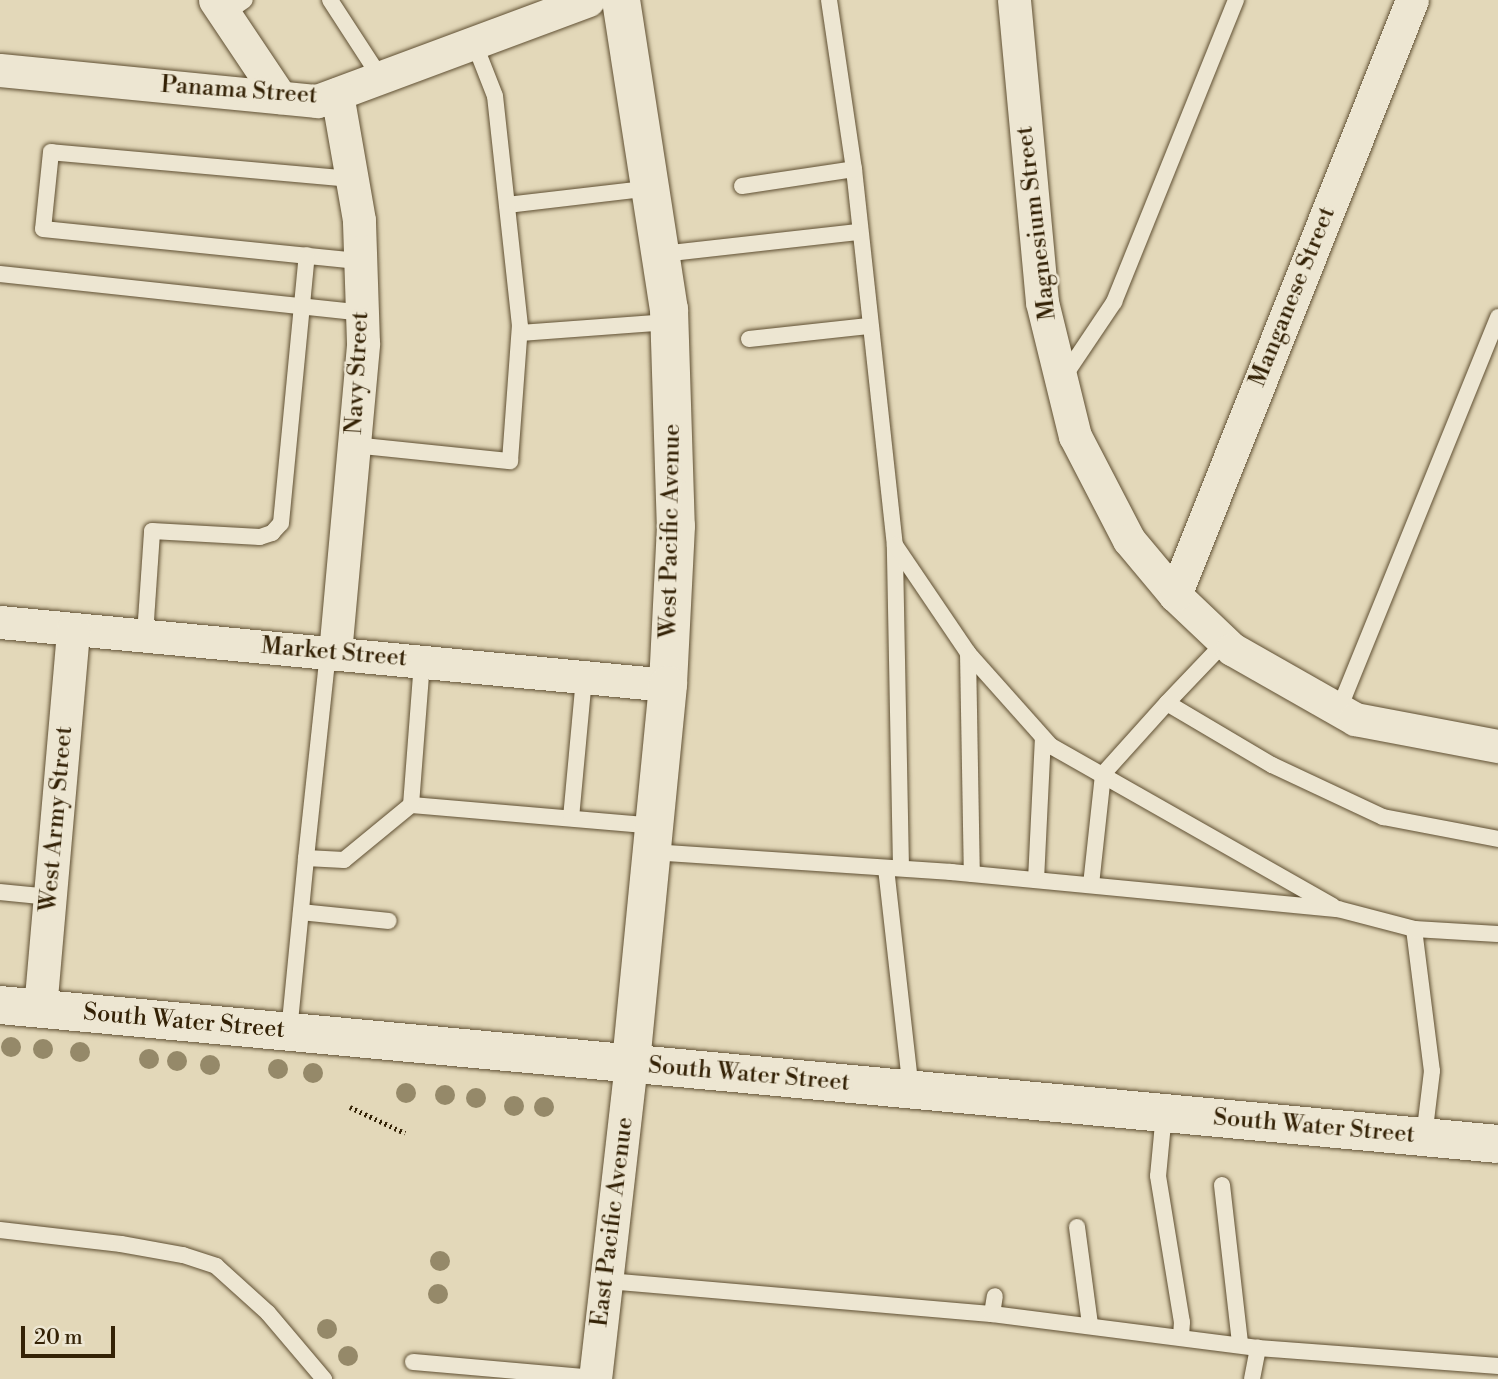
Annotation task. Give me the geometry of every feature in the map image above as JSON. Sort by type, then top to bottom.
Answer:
[{"type":"main road","name":"West Pacific Avenue","points":[[621,0],[662,254],[669,322],[676,526],[668,685],[631,1064]]},
{"type":"main road","name":"South Water Street","points":[[0,1005],[1498,1144]]},
{"type":"street","name":"Panama Street","points":[[0,70],[317,101],[473,40],[588,0]]},
{"type":"street","name":"Magnesium Street","points":[[1014,0],[1042,302],[1075,436],[1129,540],[1175,595],[1225,642],[1355,719],[1498,746]]},
{"type":"street","name":"Manganese Street","points":[[1175,595],[1412,0]]},
{"type":"street","points":[[229,5],[280,97]]},
{"type":"street","name":"Navy Street","points":[[331,653],[354,445],[362,313],[352,179],[337,94]]},
{"type":"street","name":"Market Street","points":[[0,622],[668,685]]},
{"type":"street","name":"West Army Street","points":[[40,1009],[73,629]]},
{"type":"street","name":"East Pacific Avenue","points":[[595,1378],[631,1064]]},
{"type":"lane","points":[[330,0],[380,77]]},
{"type":"lane","points":[[829,0],[854,169],[868,326],[895,545],[893,868],[911,1090]]},
{"type":"lane","points":[[1061,381],[1114,302],[1236,0]]},
{"type":"lane","points":[[354,445],[510,461],[520,333],[495,96],[473,40]]},
{"type":"lane","points":[[352,179],[51,152],[43,229],[360,261]]},
{"type":"lane","points":[[742,186],[854,169]]},
{"type":"lane","points":[[507,205],[653,188]]},
{"type":"lane","points":[[662,254],[858,232]]},
{"type":"lane","points":[[145,635],[152,531],[260,537],[281,523],[307,256]]},
{"type":"lane","points":[[0,274],[362,313]]},
{"type":"lane","points":[[1339,709],[1498,317]]},
{"type":"lane","points":[[520,333],[669,322]]},
{"type":"lane","points":[[749,339],[868,326]]},
{"type":"lane","points":[[895,545],[968,653],[1043,738],[1338,909]]},
{"type":"lane","points":[[1091,885],[1103,774],[1225,642]]},
{"type":"lane","points":[[289,1032],[306,858],[331,653]]},
{"type":"lane","points":[[968,653],[972,874]]},
{"type":"lane","points":[[411,805],[422,662]]},
{"type":"lane","points":[[571,818],[584,677]]},
{"type":"lane","points":[[1167,703],[1272,765],[1383,817],[1498,839]]},
{"type":"lane","points":[[1036,880],[1043,738]]},
{"type":"lane","points":[[306,858],[344,860],[411,805],[571,818],[653,839],[893,868],[1338,909],[1414,929],[1498,934]]},
{"type":"lane","points":[[0,892],[50,897]]},
{"type":"lane","points":[[301,912],[389,921]]},
{"type":"lane","points":[[1414,929],[1432,1071],[1424,1137]]},
{"type":"lane","points":[[1164,1113],[1158,1176],[1182,1322],[1181,1336]]},
{"type":"lane","points":[[1222,1185],[1240,1344]]},
{"type":"lane","points":[[1077,1227],[1090,1325]]},
{"type":"lane","points":[[0,1230],[158,1251],[216,1266],[268,1313],[324,1379]]},
{"type":"lane","points":[[607,1281],[992,1314],[1181,1336],[1258,1348],[1498,1366]]},
{"type":"lane","points":[[992,1314],[995,1296]]},
{"type":"lane","points":[[1251,1379],[1258,1348]]},
{"type":"lane","points":[[413,1362],[595,1378]]},
{"type":"path","points":[[350,1107],[405,1133]]}]
